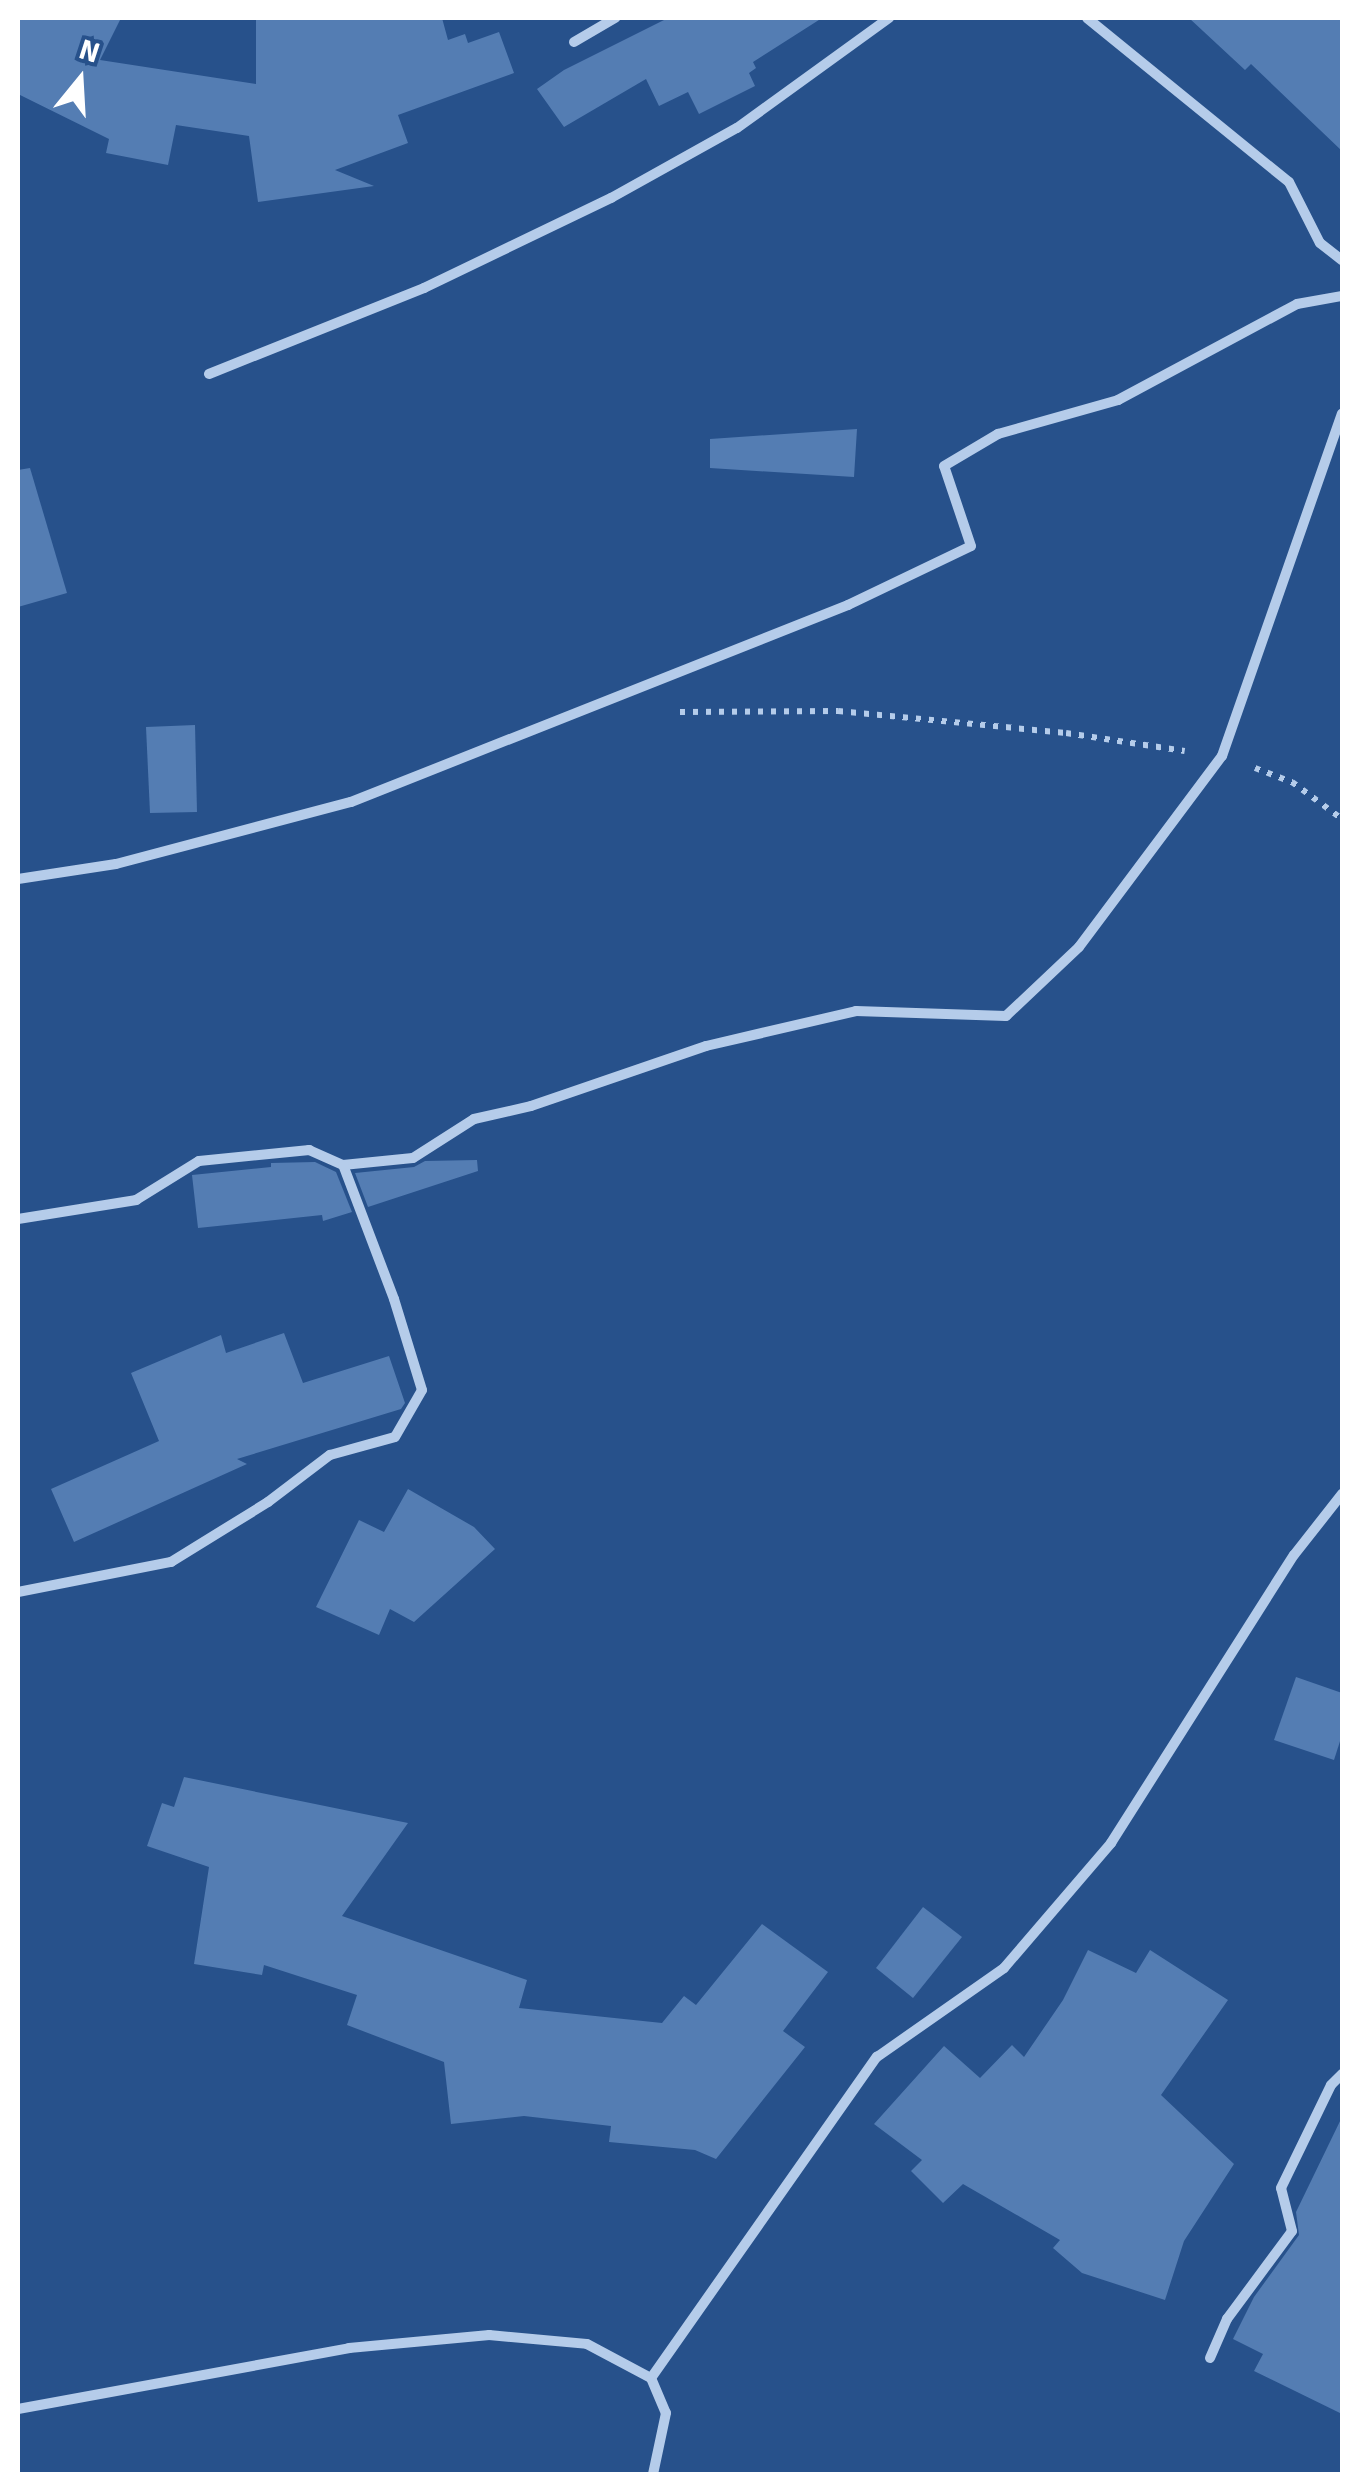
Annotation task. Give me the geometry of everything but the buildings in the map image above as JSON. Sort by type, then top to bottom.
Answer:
[{"type":"street","points":[[574,42],[614,18]]},
{"type":"street","points":[[209,374],[424,288],[611,198],[737,128],[888,18]]},
{"type":"street","points":[[1088,18],[1289,182],[1320,243],[1342,260]]},
{"type":"street","points":[[18,878],[116,864],[351,802],[848,604],[971,546],[944,466],[998,434],[1118,400],[1298,304],[1342,296]]},
{"type":"street","points":[[18,1219],[136,1200],[199,1161],[309,1150],[343,1165],[414,1158],[474,1119],[532,1106],[706,1046],[856,1011],[1006,1016],[1079,947],[1222,756],[1342,414]]},
{"type":"street","points":[[18,1592],[171,1562],[268,1502],[330,1455],[394,1437],[422,1390],[394,1299],[343,1165]]},
{"type":"street","points":[[651,2378],[877,2057],[1004,1968],[1110,1843],[1294,1555],[1342,1494]]},
{"type":"street","points":[[1210,2358],[1227,2319],[1292,2231],[1280,2188],[1331,2085],[1342,2074]]},
{"type":"street","points":[[18,2408],[349,2348],[489,2334],[587,2344],[651,2378],[666,2413],[652,2474]]},
{"type":"path","points":[[666,712],[838,711],[1066,733],[1222,756],[1292,782],[1342,818]]}]
